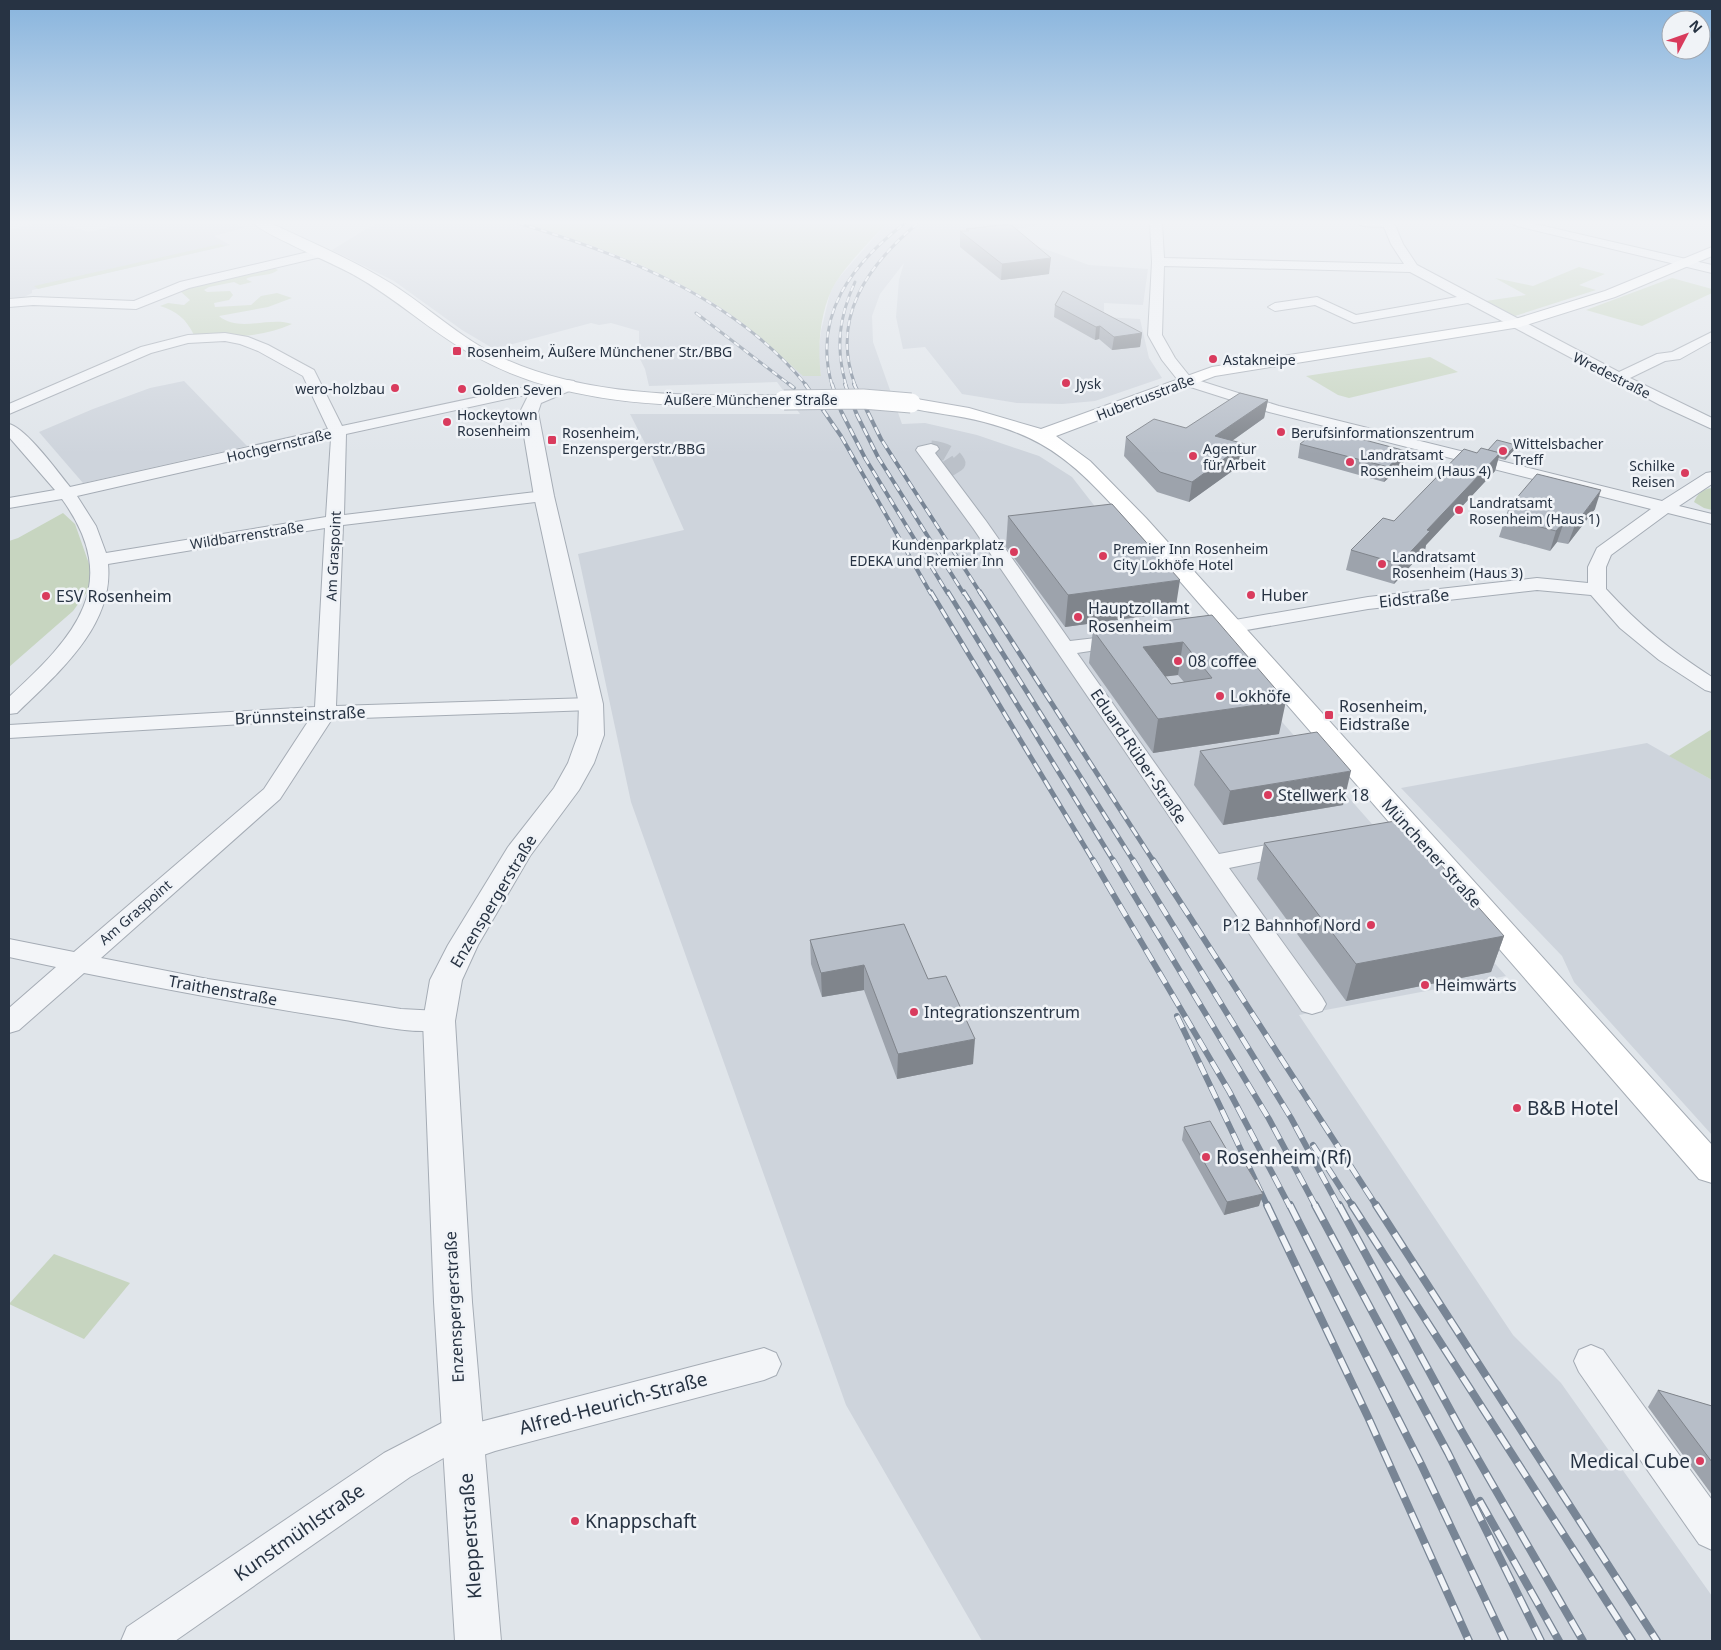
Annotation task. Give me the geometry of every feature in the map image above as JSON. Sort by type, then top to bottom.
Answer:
[{"type":"main road","name":"Äußere Münchener Straße","points":[[404,300],[479,352],[514,368],[568,385],[615,394],[697,401],[863,399],[911,403],[950,409],[1042,435]]},
{"type":"main road","name":"Hubertusstraße","points":[[1042,435],[1212,372],[1514,324],[1594,300]]},
{"type":"main road","name":"Münchener Straße","points":[[1042,435],[1063,448],[1090,471],[1139,522],[1232,627],[1395,828],[1544,977],[1712,1169]]},
{"type":"street","points":[[9,304],[32,301],[136,305],[148,300]]},
{"type":"street","points":[[1156,300],[1155,335],[1169,360],[1186,381],[1236,399],[1712,519]]},
{"type":"street","points":[[1275,307],[1317,301],[1354,318],[1463,300]]},
{"type":"street","name":"Wredestraße","points":[[1471,300],[1619,378],[1712,424]]},
{"type":"street","points":[[1619,378],[1662,357],[1675,356],[1712,336]]},
{"type":"street","name":"Am Graspoint","points":[[9,409],[146,350],[188,339],[225,337],[243,340],[263,348],[309,373],[339,432],[325,713],[272,794],[9,1023]]},
{"type":"street","name":"Enzenspergerstraße","points":[[462,1438],[440,1021],[446,980],[463,945],[518,853],[566,790],[581,763],[591,735],[591,704],[544,496],[529,412],[534,400],[568,385]]},
{"type":"street","name":"Hochgernstraße","points":[[9,503],[68,493],[478,400],[520,392],[549,392]]},
{"type":"street","points":[[9,429],[68,493],[81,510],[99,560],[98,597],[81,631],[50,669],[9,708]]},
{"type":"street","name":"Eduard-Rüber-Straße","points":[[931,449],[924,450],[943,471],[1312,1004]]},
{"type":"street","points":[[1712,476],[1603,552],[1597,567],[1597,590],[1627,624],[1666,656],[1712,686]]},
{"type":"street","name":"Wildbarrenstraße","points":[[99,560],[336,522],[544,496]]},
{"type":"street","name":"Eidstraße","points":[[1232,627],[1368,603],[1536,584],[1597,590]]},
{"type":"street","points":[[1194,632],[1232,627]]},
{"type":"street","points":[[1065,648],[1144,638]]},
{"type":"street","name":"Brünnsteinstraße","points":[[9,731],[325,713],[591,704]]},
{"type":"street","points":[[1213,863],[1311,845]]},
{"type":"street","name":"Traithenstraße","points":[[9,948],[208,989],[401,1019],[440,1021]]},
{"type":"street","points":[[1591,1361],[1712,1531]]},
{"type":"street","name":"Alfred-Heurich-Straße","points":[[462,1438],[495,1434],[764,1364]]},
{"type":"street","name":"Kunstmühlstraße","points":[[141,1641],[397,1465],[462,1438]]},
{"type":"street","name":"Klepperstraße","points":[[462,1438],[478,1641]]},
{"type":"shaded area","points":[[420,300],[707,300],[725,310],[750,329],[804,376],[821,376],[818,355],[828,300],[878,300],[872,316],[873,342],[902,424],[925,423],[977,435],[1039,456],[1072,477],[1118,536],[1506,976],[1299,1015],[1513,1335],[1561,1383],[1712,1596],[1712,1641],[982,1641],[846,1405],[631,802],[578,554],[684,530],[649,451],[630,414],[800,414],[777,382],[649,386],[645,369],[639,357],[639,331],[611,323],[599,325],[591,323],[494,349],[462,330]]},
{"type":"shaded area","points":[[897,300],[1144,300],[1143,305],[1104,303],[1104,317],[1140,319],[1149,358],[1162,378],[1095,401],[1062,404],[1017,403],[962,394],[925,347],[903,349],[896,317]]},
{"type":"shaded area","points":[[184,381],[247,446],[83,483],[39,432],[150,388]]},
{"type":"shaded area","points":[[1647,743],[1712,780],[1712,1135],[1574,982],[1562,956],[1401,788]]},
{"type":"green space","points":[[190,300],[229,300],[214,303],[215,307],[251,305],[257,300],[287,300],[268,307],[219,316],[227,321],[245,324],[283,322],[292,324],[268,332],[244,336],[194,335],[188,324],[180,316],[160,306],[168,303],[184,305]]},
{"type":"green space","points":[[708,300],[827,300],[821,328],[819,352],[821,376],[803,376],[745,325]]},
{"type":"green space","points":[[1493,300],[1565,300],[1515,316],[1486,301]]},
{"type":"green space","points":[[1613,300],[1697,300],[1642,326],[1586,310]]},
{"type":"green space","points":[[1430,357],[1458,372],[1349,398],[1338,395],[1306,376]]},
{"type":"green space","points":[[1712,488],[1712,510],[1694,502],[1701,492]]},
{"type":"green space","name":"ESV Rosenheim","points":[[63,513],[75,524],[95,581],[73,611],[9,667],[9,541]]},
{"type":"green space","points":[[1712,729],[1712,780],[1669,756]]},
{"type":"green space","points":[[54,1254],[130,1283],[84,1339],[9,1304]]},
{"type":"building","points":[[1058,300],[1080,300],[1142,333],[1114,337],[1100,326],[1096,327],[1055,305]]},
{"type":"building","points":[[1240,393],[1268,400],[1215,436],[1245,444],[1192,482],[1160,472],[1126,437],[1154,419],[1186,428]]},
{"type":"building","points":[[1320,428],[1406,451],[1388,467],[1300,444]]},
{"type":"building","points":[[1497,440],[1516,445],[1506,455],[1488,450]]},
{"type":"building","points":[[1481,448],[1500,453],[1427,530],[1430,531],[1399,564],[1351,550],[1383,518],[1394,521],[1464,449],[1477,453]]},
{"type":"building","points":[[1537,474],[1601,490],[1575,525],[1564,522],[1556,531],[1505,518],[1513,508],[1509,507]]},
{"type":"building","points":[[1112,504],[1180,580],[1068,595],[1008,516]]},
{"type":"building","points":[[1212,615],[1286,701],[1158,719],[1093,630]],"holes":[[[1183,642],[1212,678],[1171,684],[1143,647]]]},
{"type":"building","points":[[1317,732],[1351,771],[1230,791],[1200,751]]},
{"type":"building","points":[[1401,820],[1504,936],[1356,964],[1264,843]]},
{"type":"building","points":[[904,924],[928,979],[946,976],[975,1039],[898,1054],[864,965],[821,973],[810,940]]},
{"type":"building","points":[[1210,1121],[1235,1164],[1244,1162],[1263,1194],[1227,1202],[1184,1127]]},
{"type":"building","points":[[1658,1390],[1712,1406],[1712,1462]]},
{"type":"tunnel","points":[[931,449],[946,453],[955,460],[957,463],[946,470]]},
{"type":"railway","points":[[704,300],[746,327],[777,354],[806,385]]},
{"type":"railway","points":[[832,385],[827,360],[828,336],[832,314],[838,300]]},
{"type":"railway","points":[[846,385],[841,358],[840,333],[848,300]]},
{"type":"railway","points":[[855,385],[848,360],[847,337],[856,300]]},
{"type":"railway","points":[[696,313],[790,385]]},
{"type":"railway","points":[[789,384],[794,388]]},
{"type":"railway","points":[[805,384],[841,436],[931,594]]},
{"type":"railway","points":[[832,384],[841,411],[865,458],[948,594]]},
{"type":"railway","points":[[845,384],[857,415],[878,457],[964,594]]},
{"type":"railway","points":[[854,384],[881,439],[981,594]]},
{"type":"railway","points":[[931,592],[1094,862]]},
{"type":"railway","points":[[948,592],[1114,862]]},
{"type":"railway","points":[[964,592],[1134,862]]},
{"type":"railway","points":[[980,592],[1154,862]]},
{"type":"railway","points":[[1093,860],[1229,1091],[1290,1207]]},
{"type":"railway","points":[[1113,860],[1269,1119],[1316,1207]]},
{"type":"railway","points":[[1133,860],[1291,1118],[1339,1207]]},
{"type":"railway","points":[[1153,860],[1377,1207]]},
{"type":"railway","points":[[1177,1016],[1268,1207]]},
{"type":"railway","points":[[1313,1145],[1353,1207]]},
{"type":"railway","points":[[1267,1205],[1368,1417],[1469,1641]]},
{"type":"railway","points":[[1290,1205],[1421,1464],[1505,1641]]},
{"type":"railway","points":[[1315,1205],[1448,1453],[1541,1641]]},
{"type":"railway","points":[[1339,1205],[1461,1430],[1583,1641]]},
{"type":"railway","points":[[1352,1205],[1632,1641]]},
{"type":"railway","points":[[1376,1205],[1657,1641]]},
{"type":"railway","points":[[1480,1501],[1559,1641]]},
{"type":"place","name":"Rosenheim, Äußere Münchener Str./BBG","points":[[457,351]]},
{"type":"place","name":"Astakneipe","points":[[1213,359]]},
{"type":"place","name":"Jysk","points":[[1066,383]]},
{"type":"place","name":"wero-holzbau","points":[[395,388]]},
{"type":"place","name":"Golden Seven","points":[[462,389]]},
{"type":"place","name":"Hockeytown Rosenheim","points":[[447,422]]},
{"type":"place","name":"Berufsinformationszentrum","points":[[1281,432]]},
{"type":"place","name":"Rosenheim, Enzenspergerstr./BBG","points":[[552,440]]},
{"type":"place","name":"Wittelsbacher Treff","points":[[1503,451]]},
{"type":"place","name":"Agentur für Arbeit","points":[[1193,456]]},
{"type":"place","name":"Landratsamt Rosenheim (Haus 4)","points":[[1350,462]]},
{"type":"place","name":"Schilke Reisen","points":[[1685,473]]},
{"type":"place","name":"Landratsamt Rosenheim (Haus 1)","points":[[1459,510]]},
{"type":"place","name":"Kundenparkplatz EDEKA und Premier Inn","points":[[1014,552]]},
{"type":"place","name":"Premier Inn Rosenheim City Lokhöfe Hotel","points":[[1103,556]]},
{"type":"place","name":"Landratsamt Rosenheim (Haus 3)","points":[[1382,564]]},
{"type":"place","name":"Huber","points":[[1251,595]]},
{"type":"place","name":"ESV Rosenheim","points":[[46,596]]},
{"type":"place","name":"Hauptzollamt Rosenheim","points":[[1078,617]]},
{"type":"place","name":"08 coffee","points":[[1178,661]]},
{"type":"place","name":"Lokhöfe","points":[[1220,696]]},
{"type":"place","name":"Rosenheim, Eidstraße","points":[[1329,715]]},
{"type":"place","name":"Stellwerk 18","points":[[1268,795]]},
{"type":"place","name":"P12 Bahnhof Nord","points":[[1371,925]]},
{"type":"place","name":"Heimwärts","points":[[1425,985]]},
{"type":"place","name":"Integrationszentrum","points":[[914,1012]]},
{"type":"place","name":"B&B Hotel","points":[[1517,1108]]},
{"type":"place","name":"Rosenheim (Rf)","points":[[1206,1157]]},
{"type":"place","name":"Medical Cube","points":[[1700,1461]]},
{"type":"place","name":"Knappschaft","points":[[575,1521]]}]
